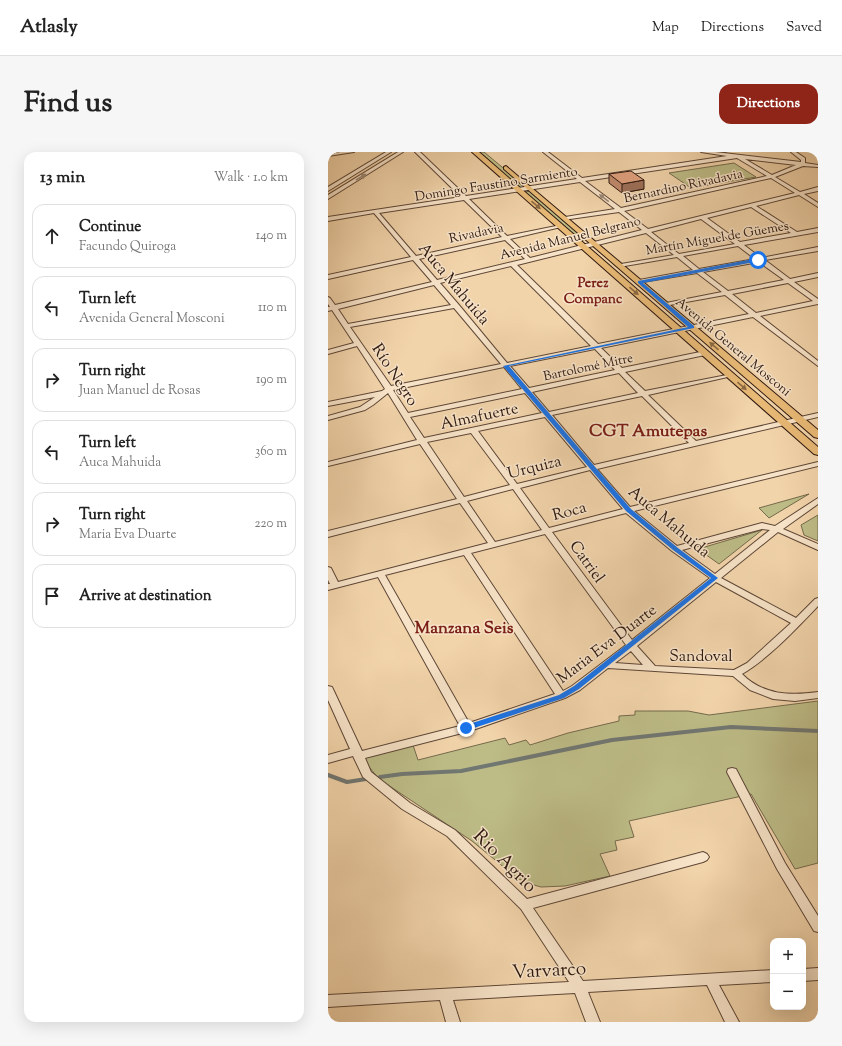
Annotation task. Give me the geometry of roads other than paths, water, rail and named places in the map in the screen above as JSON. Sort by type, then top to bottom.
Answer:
[{"type":"main road","name":"Avenida General Mosconi","points":[[475,152],[818,452]]},
{"type":"main road","name":"Avenida General Mosconi","points":[[487,152],[818,435]]},
{"type":"street","points":[[328,155],[352,152]]},
{"type":"street","points":[[328,189],[390,152]]},
{"type":"street","points":[[328,197],[401,152]]},
{"type":"street","points":[[416,152],[529,260]]},
{"type":"street","points":[[545,152],[818,364]]},
{"type":"street","points":[[703,152],[803,162],[818,161]]},
{"type":"street","points":[[732,152],[818,205]]},
{"type":"street","points":[[732,152],[803,162],[818,166]]},
{"type":"street","points":[[793,152],[803,162]]},
{"type":"street","name":"Domingo Faustino Sarmiento","points":[[328,219],[738,156]]},
{"type":"street","name":"Bernardino Rivadavia","points":[[565,219],[620,210],[772,177],[803,162]]},
{"type":"street","points":[[644,229],[818,183]]},
{"type":"street","name":"Avenida Manuel Belgrano","points":[[331,309],[583,246],[592,241],[702,217],[818,188]]},
{"type":"street","points":[[751,205],[796,234]]},
{"type":"street","name":"Auca Mahuida","points":[[376,212],[628,510],[675,549],[715,578],[797,622]]},
{"type":"street","points":[[702,217],[758,260],[818,302]]},
{"type":"street","name":"Rivadavia","points":[[328,272],[557,224]]},
{"type":"street","name":"Martín Miguel de Güemes","points":[[621,266],[818,230]]},
{"type":"street","points":[[640,282],[818,249]]},
{"type":"street","name":"Rivadavia","points":[[328,277],[412,255]]},
{"type":"street","points":[[513,264],[693,443]]},
{"type":"street","points":[[666,305],[818,275]]},
{"type":"street","name":"Río Negro","points":[[328,299],[331,309],[347,326],[386,391],[463,499],[493,545]]},
{"type":"street","points":[[328,404],[692,327],[818,302]]},
{"type":"street","points":[[347,326],[456,306]]},
{"type":"street","points":[[328,352],[358,344]]},
{"type":"street","name":"Bartolomé Mitre","points":[[405,416],[705,353]]},
{"type":"street","name":"Almafuerte","points":[[328,464],[422,441],[730,375]]},
{"type":"street","points":[[328,418],[354,412],[368,406],[386,391]]},
{"type":"street","name":"Urquiza","points":[[328,534],[463,499],[693,443],[818,415]]},
{"type":"street","name":"Catriel","points":[[473,430],[630,645],[652,669]]},
{"type":"street","name":"Roca","points":[[332,586],[381,575],[628,510],[818,464]]},
{"type":"street","name":"Maria Eva Duarte","points":[[328,759],[466,728],[561,696],[576,688],[777,528],[818,500]]},
{"type":"street","points":[[675,549],[762,526],[777,528],[818,547]]},
{"type":"street","points":[[467,552],[561,696]]},
{"type":"street","points":[[328,570],[332,586]]},
{"type":"street","points":[[381,575],[466,728]]},
{"type":"street","name":"Sandoval","points":[[605,665],[652,669],[736,672],[750,665],[818,601]]},
{"type":"street","points":[[736,672],[743,682],[764,693],[785,698],[818,695]]},
{"type":"street","name":"Rio Agrio","points":[[328,689],[368,774],[406,806],[451,833],[525,904],[579,986],[592,1022]]},
{"type":"street","points":[[732,772],[781,866],[818,927]]},
{"type":"street","points":[[525,904],[703,857]]},
{"type":"street","points":[[806,975],[818,974]]},
{"type":"street","name":"Varvarco","points":[[328,1001],[770,976]]},
{"type":"street","points":[[710,979],[732,1022]]},
{"type":"street","points":[[445,994],[453,1022]]},
{"type":"waterway","points":[[716,152],[726,153]]},
{"type":"waterway","points":[[380,777],[402,774],[461,771],[612,740],[731,727],[818,731]]},
{"type":"waterway","points":[[328,775],[347,782],[366,779]]},
{"type":"district","name":"Perez Companc","points":[[593,290]]},
{"type":"district","name":"CGT Amutepas","points":[[648,430]]},
{"type":"district","name":"Manzana Seis","points":[[464,627]]}]
